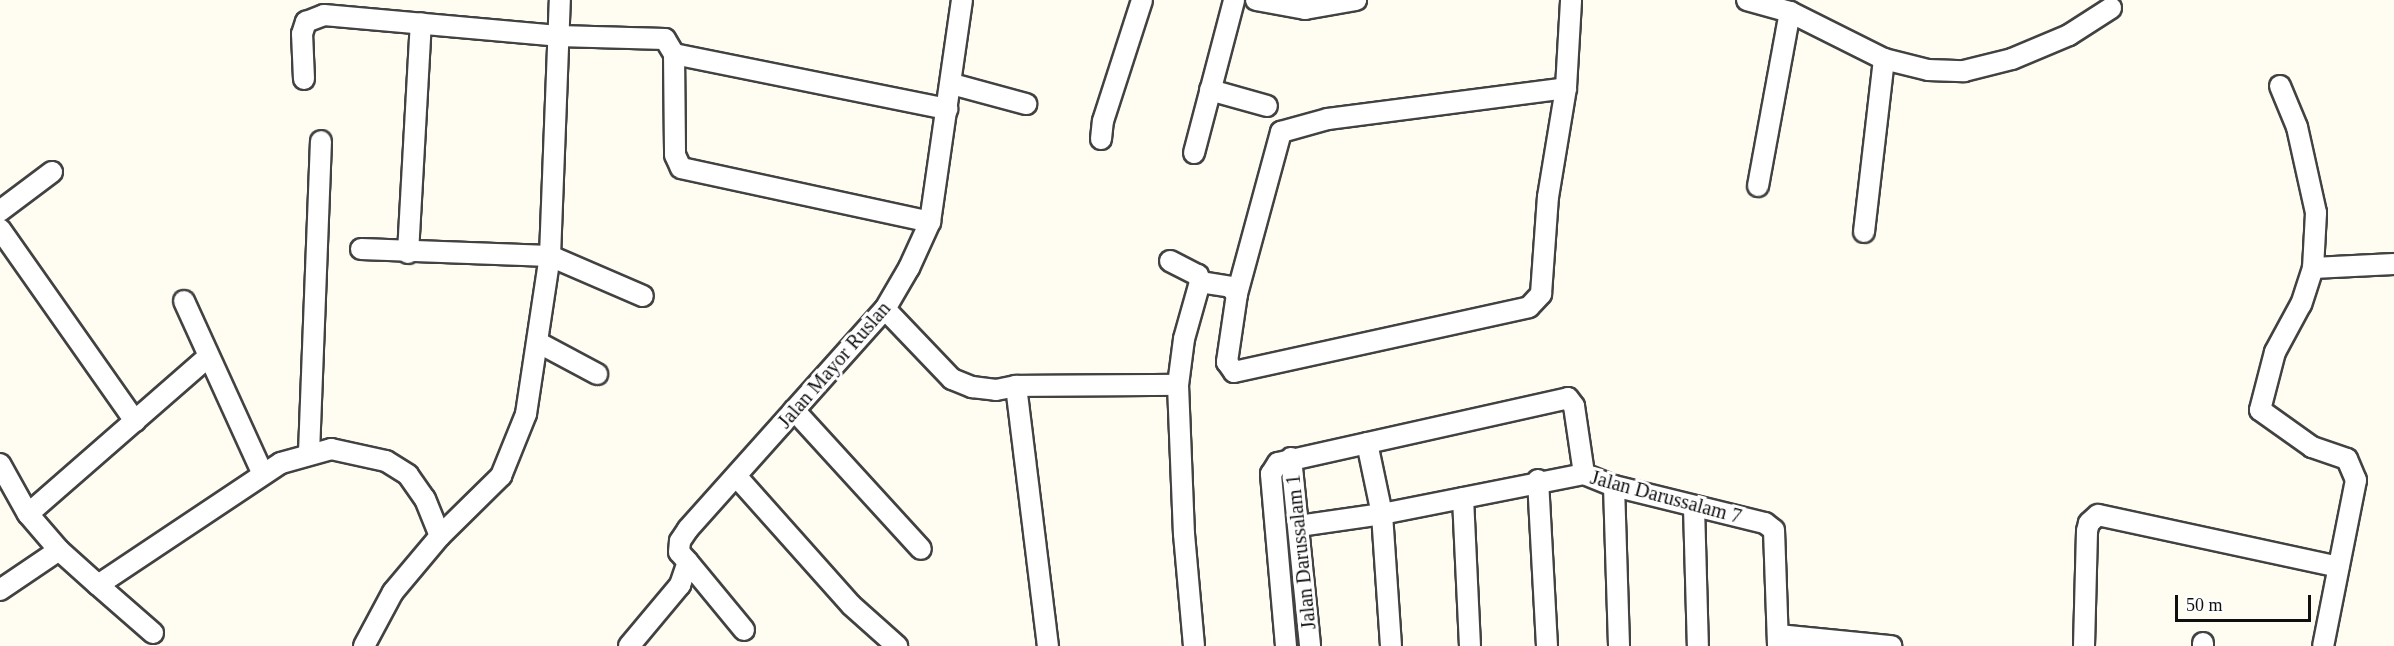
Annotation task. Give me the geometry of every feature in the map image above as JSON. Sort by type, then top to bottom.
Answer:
[{"type":"street","points":[[364,646],[393,592],[440,536],[501,476],[514,450],[526,414],[539,343],[550,256],[557,154],[560,0]]},
{"type":"street","name":"Jalan Mayor Ruslan","points":[[688,562],[679,552],[680,541],[885,309],[930,222],[952,84],[962,0]]},
{"type":"street","points":[[1101,139],[1103,121],[1142,0]]},
{"type":"street","points":[[1194,153],[1233,0]]},
{"type":"street","points":[[1256,0],[1286,3],[1305,9],[1356,0]]},
{"type":"street","points":[[1566,88],[1338,118],[1281,132],[1237,294],[1227,362],[1234,372],[1529,307],[1540,294],[1548,197],[1566,88],[1571,0]]},
{"type":"street","points":[[1747,0],[1790,12],[1884,59],[1928,70],[1964,71],[2012,59],[2069,35],[2111,8]]},
{"type":"street","points":[[1758,186],[1790,12]]},
{"type":"street","points":[[304,80],[302,34],[306,22],[324,15],[558,36],[665,39],[674,54],[675,155],[687,172],[930,222]]},
{"type":"street","points":[[408,253],[421,24]]},
{"type":"street","points":[[674,54],[948,109]]},
{"type":"street","points":[[1864,232],[1884,59]]},
{"type":"street","points":[[952,84],[1026,104]]},
{"type":"street","points":[[2280,86],[2296,127],[2312,184],[2316,213],[2313,268],[2301,304],[2275,352],[2260,410],[2312,447],[2347,459],[2354,468],[2356,480],[2323,646]]},
{"type":"street","points":[[1210,90],[1268,106]]},
{"type":"street","points":[[309,453],[321,141]]},
{"type":"street","points":[[0,211],[52,172]]},
{"type":"street","points":[[0,229],[135,421]]},
{"type":"street","points":[[361,249],[408,253],[550,256],[643,296]]},
{"type":"street","points":[[1170,261],[1198,275],[1200,282],[1184,339],[1178,385],[1184,534],[1194,646]]},
{"type":"street","points":[[2313,268],[2394,264]]},
{"type":"street","points":[[1200,282],[1230,287],[1237,294]]},
{"type":"street","points":[[184,301],[263,474]]},
{"type":"street","points":[[885,309],[952,379],[996,390],[1016,386],[1178,385]]},
{"type":"street","points":[[539,343],[597,374]]},
{"type":"street","points":[[28,514],[208,357]]},
{"type":"street","points":[[1016,386],[1048,646]]},
{"type":"street","points":[[1286,646],[1271,474],[1273,468],[1291,458],[1568,398],[1574,406],[1584,474]]},
{"type":"street","points":[[794,410],[921,549]]},
{"type":"street","points":[[1367,443],[1382,514],[1391,646]]},
{"type":"street","points":[[98,585],[263,474],[309,453],[331,449],[355,452],[397,467],[425,499],[440,536]]},
{"type":"street","name":"Jalan Darussalam 1","points":[[1291,458],[1310,646]]},
{"type":"street","points":[[0,464],[28,514],[59,550],[153,633]]},
{"type":"street","name":"Jalan Darussalam 7","points":[[1299,526],[1382,514],[1538,480],[1584,474],[1614,486],[1765,523],[1774,530],[1778,641]]},
{"type":"street","points":[[737,477],[851,605],[897,646]]},
{"type":"street","points":[[1538,480],[1547,646]]},
{"type":"street","points":[[1614,486],[1619,646]]},
{"type":"street","points":[[1463,498],[1470,646]]},
{"type":"street","points":[[1694,507],[1698,646]]},
{"type":"street","points":[[2084,646],[2087,531],[2089,523],[2098,515],[2338,567]]},
{"type":"street","points":[[0,590],[59,550]]},
{"type":"street","points":[[688,562],[744,630]]},
{"type":"street","points":[[629,646],[680,585],[688,562]]},
{"type":"street","points":[[1778,641],[1891,646]]}]
